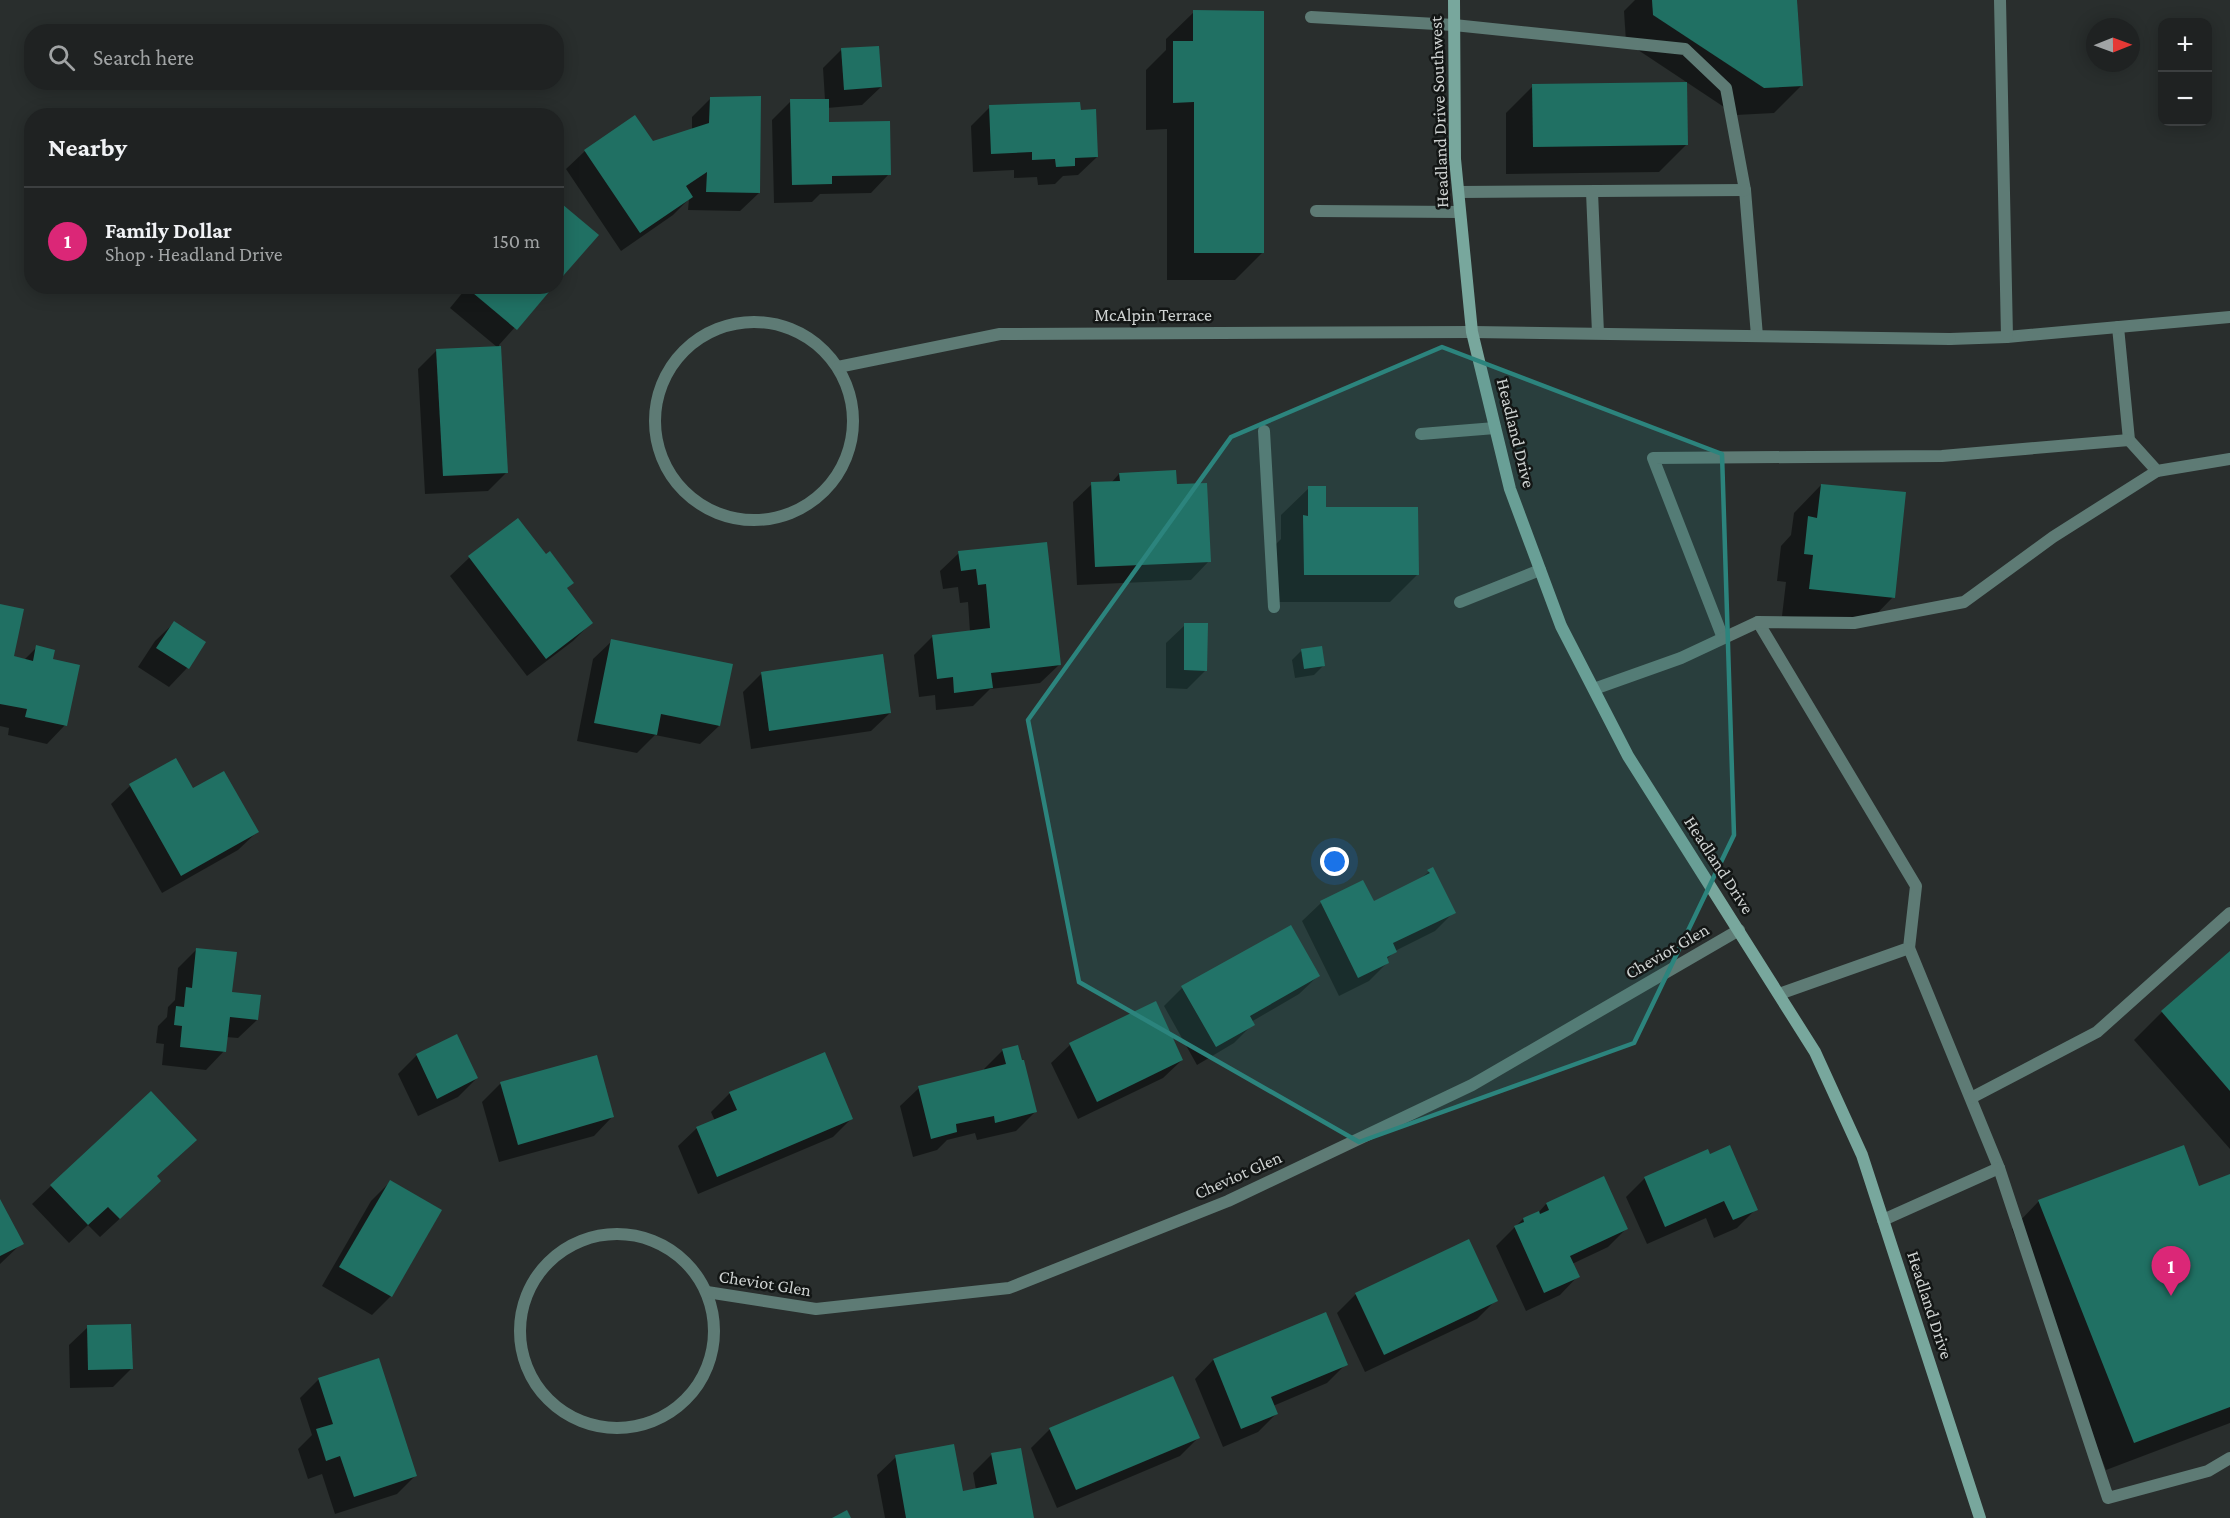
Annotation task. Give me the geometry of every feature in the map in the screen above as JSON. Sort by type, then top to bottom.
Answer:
[{"type":"main road","name":"Headland Drive Southwest","points":[[1454,0],[1455,159],[1461,218]]},
{"type":"main road","name":"Headland Drive","points":[[1461,218],[1472,332],[1495,428],[1510,489],[1561,626],[1628,756],[1820,1062],[1862,1155],[1980,1518]]},
{"type":"street","points":[[2000,0],[2007,337]]},
{"type":"street","points":[[1311,17],[1454,25],[1685,49],[1726,88],[1745,190],[1757,336]]},
{"type":"street","points":[[1459,192],[1745,190]]},
{"type":"street","points":[[1592,192],[1598,333]]},
{"type":"street","points":[[1316,211],[1461,218]]},
{"type":"street","name":"McAlpin Terrace","points":[[838,367],[1000,334],[1472,332],[1950,339],[2007,337],[2230,317]]},
{"type":"street","points":[[749,322],[775,324],[799,332],[820,347],[838,367],[850,399],[853,416],[852,442],[843,466],[828,488],[808,504],[785,515],[760,521],[734,519],[710,510],[688,495],[671,476],[660,452],[655,427],[657,401],[666,376],[681,355],[700,337],[723,326],[749,322]]},
{"type":"street","points":[[2118,327],[2129,440],[2157,471]]},
{"type":"street","points":[[1420,434],[1495,428]]},
{"type":"street","points":[[1264,431],[1274,607]]},
{"type":"street","points":[[1723,639],[1653,458],[1942,456],[2129,440]]},
{"type":"street","points":[[1594,689],[1681,658],[1758,622],[1854,623],[1964,602],[2053,537],[2157,471],[2230,459]]},
{"type":"street","points":[[1460,602],[1540,570]]},
{"type":"street","points":[[1758,622],[1916,886],[1909,948],[1999,1168],[2108,1498],[2208,1471],[2230,1458]]},
{"type":"street","points":[[1971,1098],[2097,1032],[2230,913]]},
{"type":"street","name":"Cheviot Glen","points":[[707,1292],[816,1309],[1009,1288],[1228,1201],[1472,1085],[1739,930]]},
{"type":"street","points":[[1779,994],[1909,948]]},
{"type":"street","points":[[1883,1220],[1999,1168]]},
{"type":"street","name":"Cheviot Glen","points":[[603,1233],[629,1233],[654,1240],[676,1252],[694,1270],[707,1292],[714,1317],[714,1342],[708,1367],[696,1389],[678,1408],[656,1421],[632,1428],[606,1428],[581,1422],[559,1410],[541,1392],[528,1370],[520,1345],[521,1319],[527,1294],[539,1272],[556,1254],[579,1241],[603,1233]]},
{"type":"highlighted area","points":[[1442,347],[1722,454],[1734,835],[1634,1043],[1359,1142],[1079,982],[1028,720],[1231,437]]},
{"type":"building","points":[[1652,0],[1797,0],[1803,86],[1764,88],[1653,15]]},
{"type":"building","points":[[1193,10],[1264,11],[1264,253],[1194,253],[1194,102],[1173,103],[1173,41],[1193,41]]},
{"type":"building","points":[[879,46],[882,87],[844,90],[841,48]]},
{"type":"building","points":[[1687,82],[1688,145],[1533,147],[1532,84]]},
{"type":"building","points":[[761,96],[760,193],[706,192],[707,172],[686,186],[693,197],[640,233],[584,150],[635,115],[653,141],[709,123],[710,97]]},
{"type":"building","points":[[790,99],[829,99],[829,122],[890,121],[891,175],[832,176],[832,184],[792,185]]},
{"type":"building","points":[[1080,102],[1081,110],[1096,109],[1098,157],[1075,158],[1075,166],[1056,167],[1055,159],[1032,160],[1032,152],[991,154],[989,105]]},
{"type":"building","points":[[564,206],[599,235],[564,275]]},
{"type":"building","points":[[474,294],[547,294],[517,330]]},
{"type":"building","points":[[501,346],[508,473],[443,476],[436,349]]},
{"type":"building","points":[[1176,470],[1177,484],[1207,483],[1211,562],[1095,567],[1091,482],[1120,481],[1119,473]]},
{"type":"building","points":[[1821,484],[1906,492],[1895,598],[1809,589],[1813,555],[1804,554],[1808,516],[1817,518]]},
{"type":"building","points":[[1308,486],[1326,486],[1326,507],[1418,507],[1419,575],[1304,575],[1303,515],[1308,516]]},
{"type":"building","points":[[518,518],[546,554],[550,551],[574,583],[567,588],[593,623],[546,659],[468,556]]},
{"type":"building","points":[[1047,542],[1061,665],[991,673],[993,688],[954,693],[953,677],[937,679],[932,635],[990,628],[986,584],[978,585],[976,569],[961,571],[958,551]]},
{"type":"building","points":[[0,604],[24,609],[14,656],[33,661],[36,645],[55,650],[53,659],[80,665],[67,726],[25,717],[27,709],[0,704]]},
{"type":"building","points":[[174,621],[206,642],[189,669],[156,648]]},
{"type":"building","points":[[1184,623],[1208,623],[1207,671],[1184,670]]},
{"type":"building","points":[[611,639],[733,664],[720,726],[661,714],[657,735],[594,723]]},
{"type":"building","points":[[1322,646],[1325,666],[1304,669],[1301,649]]},
{"type":"building","points":[[883,654],[891,713],[769,731],[761,672]]},
{"type":"building","points":[[176,758],[193,788],[224,771],[259,832],[181,876],[129,784]]},
{"type":"building","points":[[1433,867],[1456,913],[1393,943],[1397,952],[1387,957],[1389,963],[1358,978],[1320,901],[1363,880],[1374,901],[1430,873],[1427,870]]},
{"type":"building","points":[[1291,925],[1320,976],[1250,1016],[1255,1025],[1216,1047],[1181,986]]},
{"type":"building","points":[[196,948],[237,952],[232,992],[261,995],[258,1020],[230,1017],[226,1052],[180,1047],[182,1026],[174,1025],[176,1006],[184,1007],[186,987],[192,988]]},
{"type":"building","points":[[2230,951],[2230,1091],[2161,1011]]},
{"type":"building","points":[[1156,1001],[1183,1060],[1097,1102],[1069,1043]]},
{"type":"building","points":[[457,1034],[478,1078],[437,1099],[416,1054]]},
{"type":"building","points":[[1018,1045],[1037,1112],[995,1123],[994,1116],[956,1124],[957,1132],[931,1139],[918,1086],[1006,1064],[1002,1049]]},
{"type":"building","points":[[825,1052],[853,1119],[717,1177],[696,1127],[737,1110],[729,1092]]},
{"type":"building","points":[[597,1055],[614,1117],[518,1145],[500,1082]]},
{"type":"building","points":[[151,1091],[197,1140],[157,1176],[161,1181],[120,1219],[108,1207],[88,1225],[50,1185]]},
{"type":"building","points":[[1730,1145],[1758,1210],[1733,1220],[1724,1201],[1665,1227],[1644,1177],[1708,1149],[1710,1154]]},
{"type":"building","points":[[2184,1145],[2199,1186],[2230,1174],[2230,1407],[2134,1443],[2038,1200]]},
{"type":"building","points":[[1604,1176],[1628,1229],[1570,1256],[1580,1277],[1544,1293],[1514,1226],[1524,1222],[1523,1218],[1539,1211],[1540,1214],[1549,1210],[1546,1203]]},
{"type":"building","points":[[390,1180],[442,1210],[392,1297],[339,1267]]},
{"type":"building","points":[[0,1199],[24,1244],[0,1256]]},
{"type":"building","points":[[1469,1239],[1498,1301],[1384,1355],[1355,1293]]},
{"type":"building","points":[[1326,1312],[1348,1365],[1271,1397],[1278,1414],[1241,1429],[1213,1359]]},
{"type":"building","points":[[131,1324],[133,1369],[88,1370],[87,1325]]},
{"type":"building","points":[[379,1358],[417,1476],[354,1497],[340,1456],[326,1461],[316,1429],[333,1424],[318,1378]]},
{"type":"building","points":[[1173,1376],[1200,1438],[1076,1490],[1049,1428]]},
{"type":"building","points":[[954,1444],[963,1491],[997,1484],[991,1453],[1021,1448],[1034,1518],[906,1518],[895,1455]]},
{"type":"building","points":[[847,1510],[851,1518],[832,1518]]},
{"type":"place","name":"Family Dollar","points":[[2171,1296]]}]
